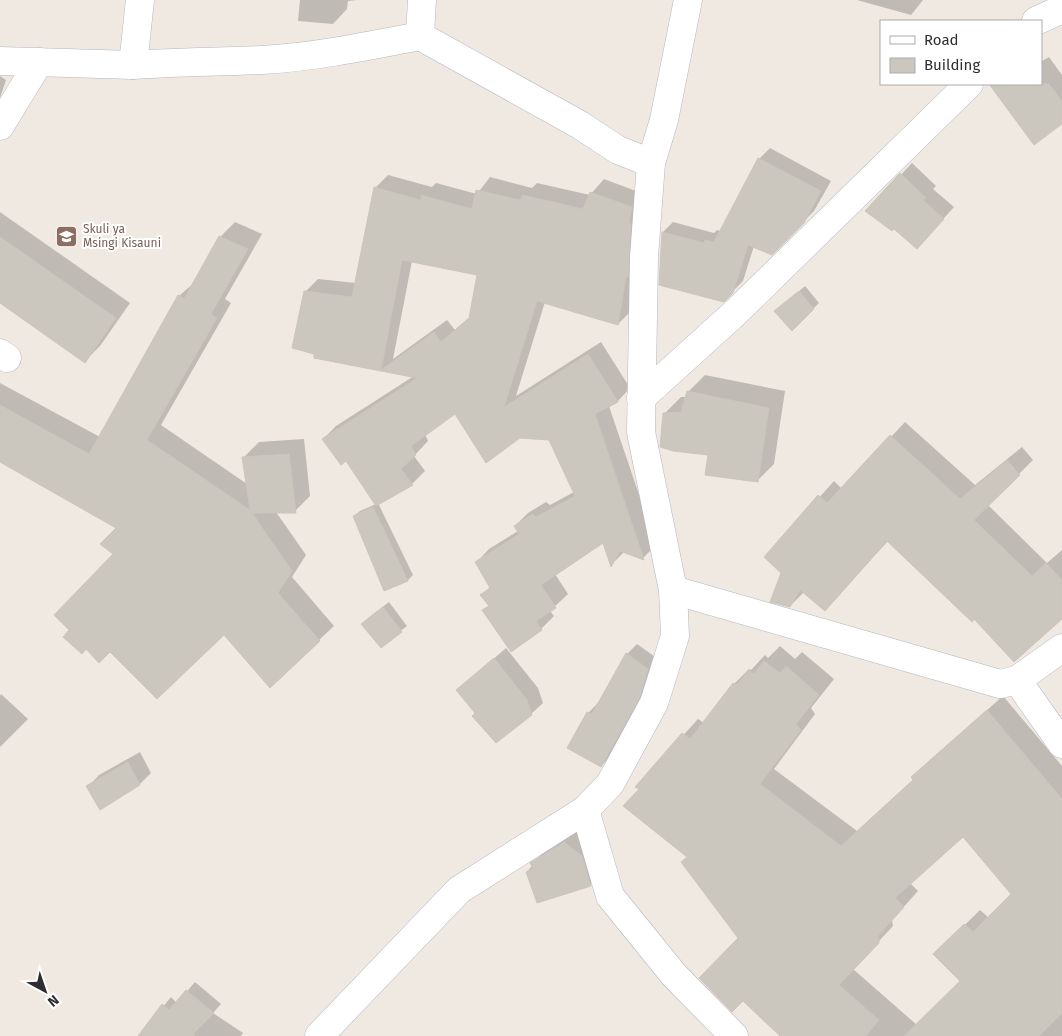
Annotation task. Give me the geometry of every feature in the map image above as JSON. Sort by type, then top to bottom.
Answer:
[{"type":"street","points":[[133,65],[140,0]]},
{"type":"street","points":[[420,36],[422,0]]},
{"type":"street","points":[[319,1036],[459,890],[585,810],[610,784],[654,702],[675,636],[672,590],[641,432],[644,257],[652,163],[664,120],[688,0]]},
{"type":"street","points":[[1038,20],[1062,9]]},
{"type":"street","points":[[0,61],[133,65],[191,61],[262,60],[341,50],[420,36],[580,125],[618,150],[652,163]]},
{"type":"street","points":[[0,126],[39,62]]},
{"type":"street","points":[[641,398],[736,312],[968,85]]},
{"type":"street","points":[[672,590],[1000,684],[1017,680],[1062,648]]},
{"type":"street","points":[[1017,680],[1062,744]]},
{"type":"street","points":[[585,810],[610,896],[674,975],[734,1036]]},
{"type":"building","points":[[1049,84],[1062,101],[1062,124],[1034,145],[990,85]]},
{"type":"building","points":[[758,158],[821,191],[804,223],[772,255],[748,245],[733,293],[724,302],[659,285],[662,232],[704,243],[705,240],[714,242]]},
{"type":"building","points":[[900,173],[926,198],[923,200],[944,219],[917,249],[894,229],[892,231],[865,211]]},
{"type":"building","points":[[374,187],[421,200],[421,195],[472,209],[476,190],[520,200],[523,195],[583,209],[590,192],[632,207],[629,223],[631,224],[628,277],[626,277],[618,325],[537,301],[504,407],[588,354],[618,402],[595,414],[644,560],[620,551],[611,567],[603,543],[541,585],[556,608],[536,621],[542,630],[511,652],[482,610],[489,606],[480,595],[490,588],[475,562],[519,534],[514,526],[533,514],[536,517],[575,496],[549,440],[520,438],[486,463],[455,414],[411,446],[416,455],[401,469],[413,485],[376,506],[346,461],[341,465],[322,439],[417,378],[314,358],[314,354],[292,348],[304,291],[352,297]],"holes":[[[402,260],[477,275],[469,318],[441,342],[434,332],[381,370]]]},
{"type":"building","points":[[219,236],[248,249],[211,314],[217,318],[147,440],[250,510],[242,457],[289,454],[296,513],[252,513],[292,571],[278,593],[320,641],[270,688],[224,635],[157,699],[110,652],[99,663],[86,649],[82,654],[63,637],[69,630],[54,615],[113,554],[100,544],[116,528],[0,462],[0,405],[89,454],[178,295],[184,299]]},
{"type":"building","points":[[0,237],[116,318],[85,363],[0,303]]},
{"type":"building","points":[[799,291],[814,309],[792,331],[774,311]]},
{"type":"building","points":[[687,391],[769,408],[758,482],[705,475],[708,455],[673,451],[660,447],[663,413],[681,412]]},
{"type":"building","points":[[890,435],[960,499],[1007,460],[1020,475],[974,520],[1032,576],[1046,563],[1062,580],[1062,619],[1014,662],[974,619],[972,622],[887,541],[825,611],[800,590],[790,607],[770,602],[781,573],[764,557],[818,495],[827,503]]},
{"type":"building","points":[[373,507],[408,581],[384,591],[353,516]]},
{"type":"building","points":[[383,607],[402,632],[381,648],[361,624]]},
{"type":"building","points":[[626,653],[648,669],[640,697],[601,767],[567,748],[587,712],[592,714]]},
{"type":"building","points":[[494,658],[527,700],[532,715],[496,743],[472,716],[475,713],[456,690]]},
{"type":"building","points":[[764,661],[780,673],[786,666],[819,695],[796,724],[801,730],[760,784],[841,846],[913,780],[911,777],[987,710],[1062,799],[1062,1013],[1039,1036],[904,1036],[960,981],[933,954],[964,924],[973,932],[1011,894],[963,837],[895,898],[904,907],[878,936],[879,943],[839,985],[879,1020],[866,1036],[780,1036],[743,1001],[732,1012],[699,978],[738,938],[681,862],[687,857],[623,806],[639,789],[635,787],[682,733],[690,739],[733,683],[736,685],[749,670],[754,674]]},
{"type":"building","points":[[128,762],[140,785],[100,810],[86,786]]},
{"type":"building","points":[[564,842],[582,856],[591,886],[537,903],[526,872],[533,868],[530,863]]},
{"type":"building","points":[[186,990],[214,1013],[193,1034],[195,1036],[138,1036],[162,1004],[169,1010]]},
{"type":"place","name":"Skuli ya Msingi Kisauni","points":[[67,236]]}]
